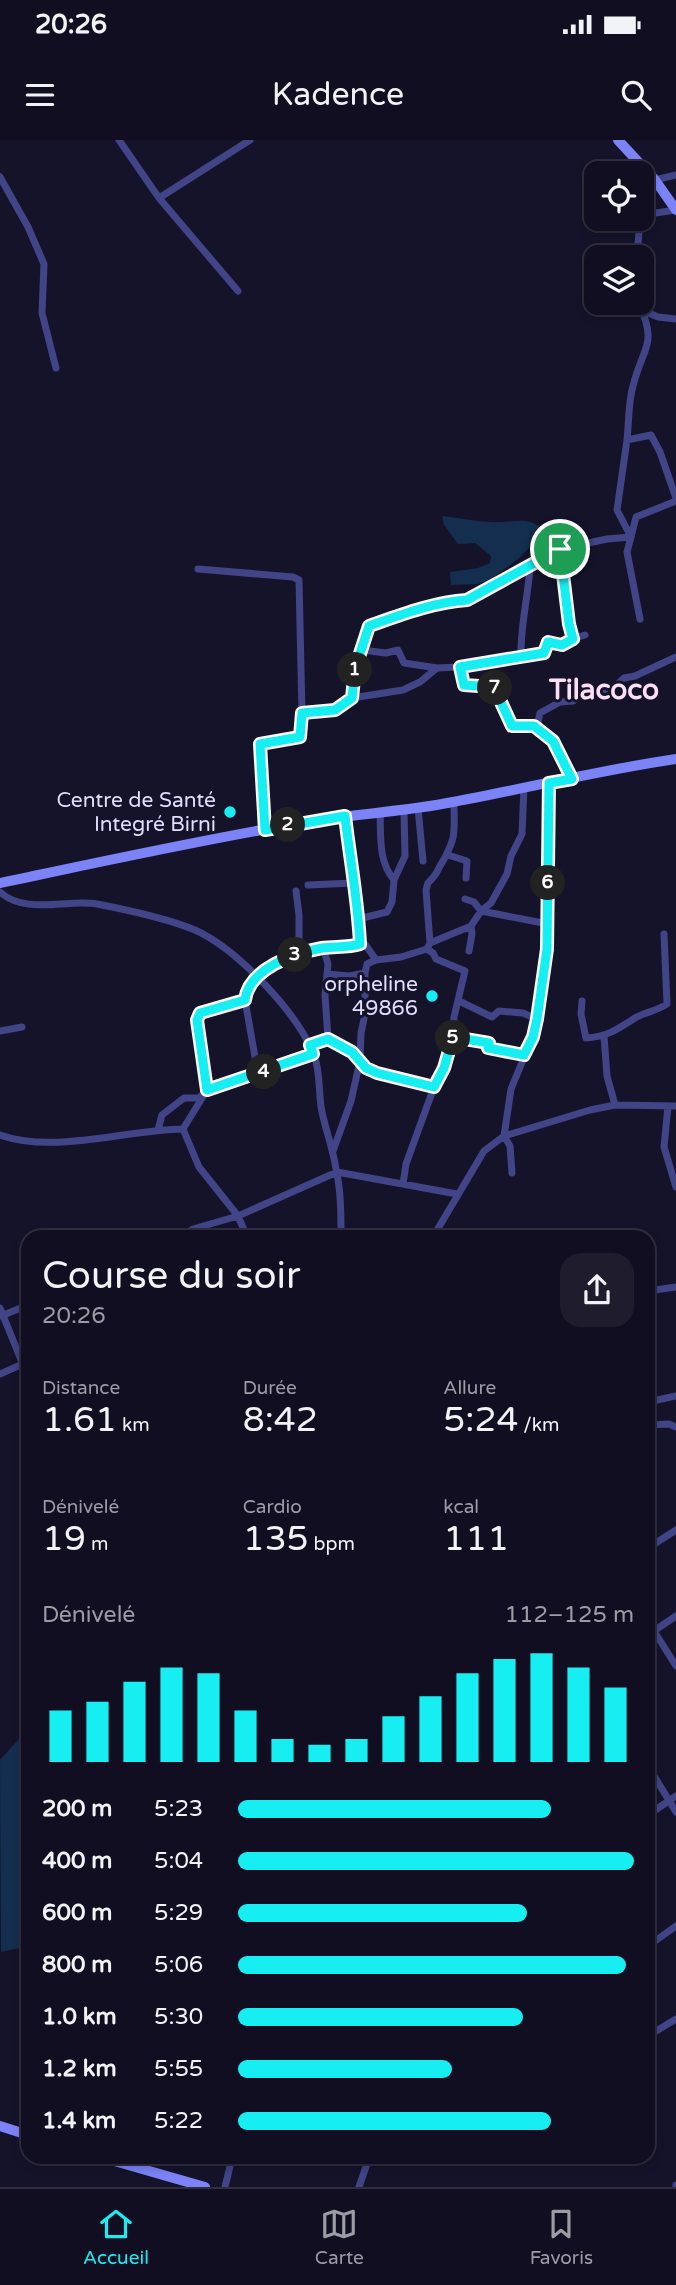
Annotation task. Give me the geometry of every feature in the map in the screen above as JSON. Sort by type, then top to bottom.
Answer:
[{"type":"street","points":[[119,140],[159,198],[238,291]]},
{"type":"street","points":[[159,198],[250,140]]},
{"type":"street","points":[[618,140],[655,180],[676,210],[654,214]]},
{"type":"street","points":[[655,180],[676,175]]},
{"type":"street","points":[[0,177],[28,227],[44,264],[42,313],[57,368]]},
{"type":"street","points":[[631,537],[617,510],[632,390],[649,337],[645,315]]},
{"type":"street","points":[[652,315],[676,319]]},
{"type":"street","points":[[627,440],[651,435],[676,500],[636,517],[627,552],[640,619]]},
{"type":"street","points":[[352,698],[355,669],[369,626],[441,604],[467,600],[560,549],[631,537]]},
{"type":"street","points":[[560,549],[573,639]]},
{"type":"street","points":[[521,658],[522,626],[530,567]]},
{"type":"street","points":[[198,569],[293,577],[299,580],[302,713],[300,737],[260,744],[265,830]]},
{"type":"street","points":[[362,650],[386,653],[398,650],[404,663],[437,668],[460,667],[544,653],[548,642],[562,645],[585,635]]},
{"type":"street","points":[[537,727],[540,713],[560,702],[573,701],[593,691],[610,691],[624,678],[635,676],[676,657]]},
{"type":"street","points":[[460,667],[464,685],[494,687],[512,726],[537,727],[553,741],[572,779]]},
{"type":"street","points":[[302,713],[335,710],[352,698],[403,690],[420,682],[437,668]]},
{"type":"street","points":[[0,883],[265,830],[345,816],[454,802],[572,779],[604,770],[676,759]]},
{"type":"street","points":[[512,1173],[510,1146],[504,1136],[511,1088],[533,1037],[547,949],[549,783]]},
{"type":"street","points":[[333,1152],[351,1101],[360,1061],[367,964],[376,960],[401,957],[471,926],[481,911],[491,903],[507,874],[511,856],[522,834],[524,788]]},
{"type":"street","points":[[403,1184],[406,1164],[434,1087],[444,1068],[453,1037],[454,1017],[465,971],[436,960],[429,946],[426,902],[428,883],[437,876],[453,842],[454,802]]},
{"type":"street","points":[[418,808],[423,861]]},
{"type":"street","points":[[358,919],[387,912],[394,880],[405,856],[404,810]]},
{"type":"street","points":[[380,812],[382,858],[394,880]]},
{"type":"street","points":[[345,816],[354,870],[360,944]]},
{"type":"street","points":[[448,855],[467,861],[466,878]]},
{"type":"street","points":[[308,886],[354,883]]},
{"type":"street","points":[[296,891],[299,953]]},
{"type":"street","points":[[0,892],[7,899],[20,903],[86,902],[104,905],[195,930],[227,951],[257,977],[290,1013],[312,1049],[320,1078],[321,1110],[337,1172],[341,1230]]},
{"type":"street","points":[[465,899],[474,902],[481,911],[548,924]]},
{"type":"street","points":[[469,951],[471,926]]},
{"type":"street","points":[[582,1002],[581,1014],[586,1038],[617,1031],[635,1018],[667,1004],[664,934]]},
{"type":"street","points":[[258,1074],[245,1000],[246,991],[257,977],[299,953],[323,948],[360,944],[368,946],[376,960]]},
{"type":"street","points":[[323,948],[328,964],[325,995],[328,1039]]},
{"type":"street","points":[[327,974],[349,976],[365,973]]},
{"type":"street","points":[[183,1129],[207,1090],[197,1020],[200,1013],[245,1000]]},
{"type":"street","points":[[459,1001],[492,1017],[499,1011],[523,1013],[537,1019]]},
{"type":"street","points":[[0,1031],[22,1027]]},
{"type":"street","points":[[604,1036],[607,1076],[615,1105]]},
{"type":"street","points":[[453,1037],[489,1043],[488,1048],[524,1055]]},
{"type":"street","points":[[328,1039],[352,1052],[366,1068],[377,1073],[434,1087]]},
{"type":"street","points":[[158,1130],[162,1115],[184,1098],[199,1098],[207,1090],[258,1074],[328,1039]]},
{"type":"street","points":[[437,1230],[484,1151],[504,1136],[615,1105],[672,1106],[665,1153],[676,1187]]},
{"type":"street","points":[[0,1135],[43,1144],[183,1129]]},
{"type":"street","points":[[183,1129],[199,1167],[238,1216],[244,1230]]},
{"type":"street","points":[[193,1229],[238,1216],[337,1172],[457,1194]]},
{"type":"street","points":[[655,1290],[676,1287]]},
{"type":"street","points":[[21,1307],[1,1313],[21,1352]]},
{"type":"street","points":[[0,1374],[21,1364]]},
{"type":"street","points":[[655,1400],[676,1396]]},
{"type":"street","points":[[655,1425],[676,1427]]},
{"type":"street","points":[[655,1544],[676,1530]]},
{"type":"street","points":[[655,1630],[676,1616]]},
{"type":"street","points":[[655,1638],[676,1666]]},
{"type":"street","points":[[655,1775],[672,1798],[676,1811]]},
{"type":"street","points":[[655,1810],[672,1798]]},
{"type":"street","points":[[655,1942],[676,1926]]},
{"type":"street","points":[[655,2032],[676,2019]]},
{"type":"street","points":[[0,2126],[21,2133]]},
{"type":"street","points":[[125,2164],[205,2187]]},
{"type":"street","points":[[225,2187],[231,2164]]},
{"type":"street","points":[[359,2187],[367,2164]]},
{"type":"water","points":[[442,516],[486,522],[530,522],[540,527],[538,539],[518,559],[491,579],[478,584],[451,585],[450,572],[478,568],[490,563],[491,556],[475,543],[458,544],[444,525]]},
{"type":"water","points":[[21,1732],[21,1948],[1,1952],[0,1760],[18,1740]]},
{"type":"place","name":"Centre de Santé Integré Birni","points":[[230,812]]},
{"type":"place","name":"orpheline 49866","points":[[432,996]]},
{"type":"district","name":"Tilacoco","points":[[604,689]]},
{"type":"route","points":[[560,549],[573,639],[562,645],[548,642],[544,653],[460,667],[464,685],[494,687],[512,726],[537,727],[553,741],[572,779],[549,783],[547,949],[537,1019],[533,1037],[524,1055],[488,1048],[489,1043],[453,1037],[444,1068],[434,1087],[377,1073],[366,1068],[352,1052],[328,1039],[310,1045],[313,1054],[207,1090],[197,1020],[200,1013],[245,1000],[246,991],[257,977],[299,953],[360,944],[358,912],[354,898],[354,870],[345,816],[265,830],[260,744],[300,737],[302,713],[335,710],[352,698],[355,669],[369,626],[429,607],[467,600],[560,549]]}]
